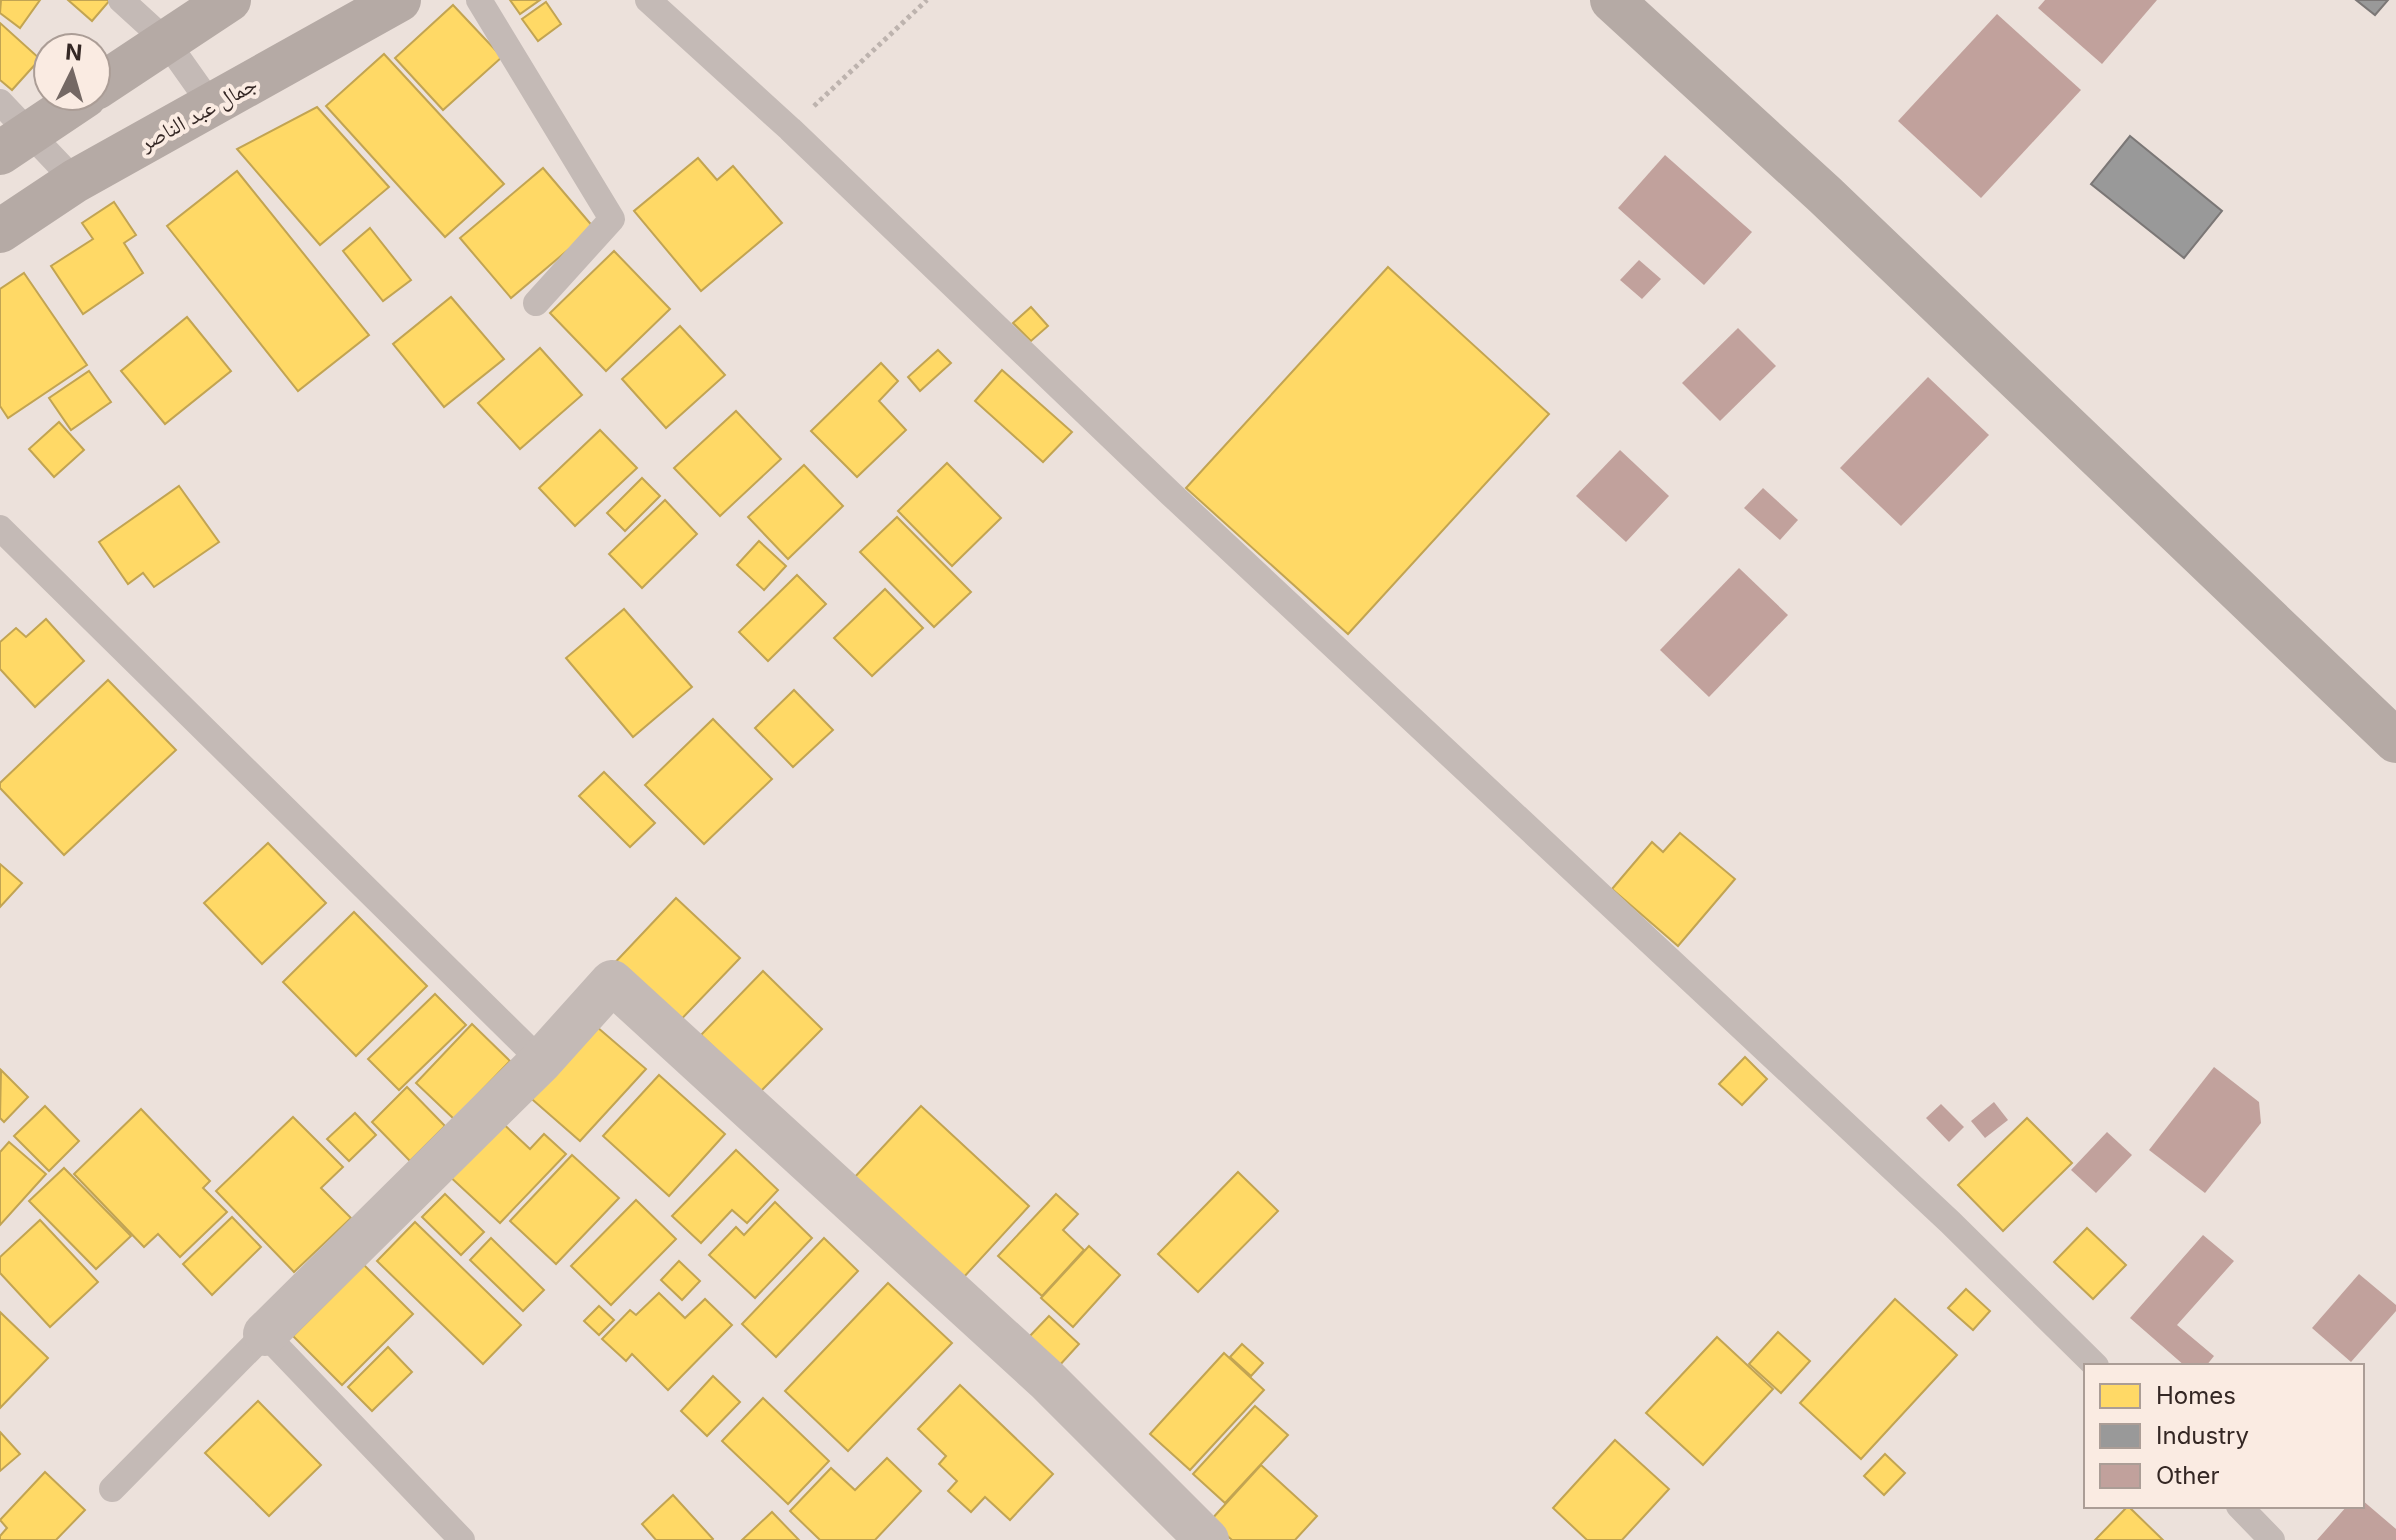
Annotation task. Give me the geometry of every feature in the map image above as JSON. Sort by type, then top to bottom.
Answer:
[{"type":"main road","points":[[112,77],[229,0]]},
{"type":"main road","name":"جمال عبد الناصر","points":[[0,231],[75,181],[399,0]]},
{"type":"main road","points":[[1612,0],[1825,195],[2396,741]]},
{"type":"main road","points":[[15,143],[61,112]]},
{"type":"street","points":[[265,1334],[541,1061],[612,982],[1047,1380],[1207,1540]]},
{"type":"lane","points":[[121,0],[166,41],[212,106]]},
{"type":"lane","points":[[479,0],[612,219],[536,303]]},
{"type":"lane","points":[[648,0],[790,129],[1183,505],[1938,1211],[2094,1364]]},
{"type":"lane","points":[[0,102],[15,143],[75,181]]},
{"type":"lane","points":[[0,528],[541,1061]]},
{"type":"lane","points":[[112,1489],[265,1334],[462,1540]]},
{"type":"lane","points":[[2241,1508],[2272,1540]]},
{"type":"path","points":[[790,129],[927,0]]},
{"type":"building: Homes","points":[[1,0],[40,0],[20,28],[0,13]]},
{"type":"building: Homes","points":[[68,0],[110,0],[92,21]]},
{"type":"building: Homes","points":[[510,0],[540,0],[520,14]]},
{"type":"building: Homes","points":[[546,2],[561,24],[538,41],[522,19]]},
{"type":"building: Homes","points":[[453,5],[502,57],[443,110],[395,58]]},
{"type":"building: Homes","points":[[0,23],[32,52],[32,68],[12,90],[0,80]]},
{"type":"building: Homes","points":[[384,54],[504,184],[445,237],[326,106]]},
{"type":"building: Homes","points":[[317,107],[389,187],[320,245],[237,149]]},
{"type":"building: Homes","points":[[698,158],[717,180],[733,166],[782,223],[701,291],[634,211]]},
{"type":"building: Homes","points":[[543,168],[594,228],[511,298],[460,238]]},
{"type":"building: Homes","points":[[237,171],[369,335],[298,391],[167,226]]},
{"type":"building: Homes","points":[[114,202],[136,235],[124,243],[143,273],[83,314],[51,266],[93,239],[82,223]]},
{"type":"building: Homes","points":[[370,228],[411,280],[383,301],[343,251]]},
{"type":"building: Homes","points":[[614,251],[670,309],[606,371],[550,313]]},
{"type":"building: Homes","points":[[1388,267],[1549,414],[1348,634],[1186,488]]},
{"type":"building: Homes","points":[[24,273],[87,365],[8,418],[0,406],[0,289]]},
{"type":"building: Homes","points":[[451,297],[504,359],[444,407],[393,344]]},
{"type":"building: Homes","points":[[1031,307],[1048,326],[1031,341],[1013,323]]},
{"type":"building: Homes","points":[[187,317],[231,371],[165,424],[121,371]]},
{"type":"building: Homes","points":[[680,326],[725,375],[666,428],[622,379]]},
{"type":"building: Homes","points":[[540,348],[582,395],[520,449],[478,403]]},
{"type":"building: Homes","points":[[938,350],[951,363],[920,391],[908,377]]},
{"type":"building: Homes","points":[[881,363],[898,381],[879,401],[906,430],[857,477],[811,431]]},
{"type":"building: Homes","points":[[1002,370],[1072,432],[1043,462],[975,401]]},
{"type":"building: Homes","points":[[89,371],[111,402],[71,430],[49,398]]},
{"type":"building: Homes","points":[[736,411],[781,459],[720,516],[674,468]]},
{"type":"building: Homes","points":[[59,422],[84,450],[54,477],[29,449]]},
{"type":"building: Homes","points":[[600,430],[637,468],[575,526],[539,488]]},
{"type":"building: Homes","points":[[947,463],[1001,518],[952,566],[898,511]]},
{"type":"building: Homes","points":[[804,465],[843,506],[788,559],[748,517]]},
{"type":"building: Homes","points":[[642,478],[660,496],[625,531],[607,513]]},
{"type":"building: Homes","points":[[179,486],[219,542],[154,587],[143,573],[128,584],[99,542]]},
{"type":"building: Homes","points":[[665,500],[697,534],[642,588],[609,554]]},
{"type":"building: Homes","points":[[897,517],[971,592],[934,627],[860,552]]},
{"type":"building: Homes","points":[[759,541],[786,566],[764,590],[737,565]]},
{"type":"building: Homes","points":[[797,575],[826,604],[768,661],[739,632]]},
{"type":"building: Homes","points":[[885,589],[923,628],[872,676],[834,638]]},
{"type":"building: Homes","points":[[624,609],[692,687],[633,737],[566,658]]},
{"type":"building: Homes","points":[[46,619],[84,661],[35,707],[0,669],[0,642],[16,628],[26,637]]},
{"type":"building: Homes","points":[[108,680],[176,750],[64,855],[0,788],[0,783]]},
{"type":"building: Homes","points":[[794,690],[833,730],[793,767],[755,728]]},
{"type":"building: Homes","points":[[713,719],[772,779],[704,844],[645,785]]},
{"type":"building: Homes","points":[[604,772],[655,823],[630,847],[579,796]]},
{"type":"building: Homes","points":[[1680,833],[1735,879],[1678,946],[1612,889],[1652,842],[1663,852]]},
{"type":"building: Homes","points":[[268,843],[326,903],[262,964],[204,903]]},
{"type":"building: Homes","points":[[0,864],[22,883],[0,907]]},
{"type":"building: Homes","points":[[676,898],[740,958],[670,1031],[607,971]]},
{"type":"building: Homes","points":[[354,912],[427,986],[356,1056],[283,982]]},
{"type":"building: Homes","points":[[763,971],[822,1029],[760,1092],[701,1035]]},
{"type":"building: Homes","points":[[435,994],[466,1025],[399,1090],[368,1059]]},
{"type":"building: Homes","points":[[590,1021],[646,1069],[580,1141],[526,1094]]},
{"type":"building: Homes","points":[[472,1024],[510,1061],[454,1119],[416,1083]]},
{"type":"building: Homes","points":[[1745,1057],[1767,1079],[1742,1105],[1719,1084]]},
{"type":"building: Homes","points":[[1,1070],[28,1097],[4,1122],[0,1118]]},
{"type":"building: Homes","points":[[659,1075],[725,1134],[669,1196],[603,1136]]},
{"type":"building: Homes","points":[[407,1087],[445,1126],[410,1161],[372,1122]]},
{"type":"building: Homes","points":[[45,1106],[79,1141],[49,1171],[14,1136]]},
{"type":"building: Homes","points":[[921,1106],[1029,1206],[963,1278],[853,1179]]},
{"type":"building: Homes","points":[[141,1109],[210,1181],[203,1188],[227,1212],[180,1257],[158,1234],[144,1247],[74,1174]]},
{"type":"building: Homes","points":[[355,1113],[376,1135],[349,1161],[327,1139]]},
{"type":"building: Homes","points":[[293,1117],[343,1167],[321,1188],[351,1218],[294,1272],[216,1191]]},
{"type":"building: Homes","points":[[497,1118],[530,1149],[544,1134],[566,1154],[500,1223],[446,1173]]},
{"type":"building: Homes","points":[[2027,1118],[2072,1163],[2003,1231],[1958,1185]]},
{"type":"building: Homes","points":[[9,1142],[46,1174],[0,1225],[0,1152]]},
{"type":"building: Homes","points":[[736,1150],[778,1190],[747,1223],[732,1210],[701,1243],[672,1216]]},
{"type":"building: Homes","points":[[572,1155],[619,1198],[556,1264],[510,1221]]},
{"type":"building: Homes","points":[[64,1168],[131,1236],[96,1269],[29,1201]]},
{"type":"building: Homes","points":[[1238,1172],[1278,1211],[1198,1292],[1158,1254]]},
{"type":"building: Homes","points":[[445,1194],[484,1232],[461,1255],[422,1217]]},
{"type":"building: Homes","points":[[1056,1194],[1078,1214],[1063,1230],[1084,1250],[1042,1296],[998,1256]]},
{"type":"building: Homes","points":[[636,1200],[676,1239],[611,1305],[571,1266]]},
{"type":"building: Homes","points":[[775,1202],[812,1238],[755,1298],[709,1255],[736,1227],[744,1235]]},
{"type":"building: Homes","points":[[232,1217],[261,1247],[212,1295],[183,1264]]},
{"type":"building: Homes","points":[[40,1220],[98,1282],[50,1327],[0,1273],[0,1257]]},
{"type":"building: Homes","points":[[415,1222],[521,1325],[483,1364],[377,1261]]},
{"type":"building: Homes","points":[[2087,1228],[2126,1265],[2093,1299],[2054,1262]]},
{"type":"building: Homes","points":[[491,1238],[544,1290],[523,1311],[470,1260]]},
{"type":"building: Homes","points":[[824,1238],[858,1271],[776,1357],[742,1324]]},
{"type":"building: Homes","points":[[1089,1246],[1120,1275],[1073,1327],[1041,1298]]},
{"type":"building: Homes","points":[[679,1261],[700,1281],[682,1300],[661,1280]]},
{"type":"building: Homes","points":[[364,1265],[413,1314],[342,1385],[293,1336]]},
{"type":"building: Homes","points":[[888,1283],[952,1343],[848,1451],[785,1391]]},
{"type":"building: Homes","points":[[1966,1289],[1990,1311],[1973,1330],[1948,1308]]},
{"type":"building: Homes","points":[[659,1293],[685,1318],[705,1299],[732,1325],[668,1390],[632,1354],[626,1361],[602,1339],[630,1310],[636,1315]]},
{"type":"building: Homes","points":[[1895,1299],[1957,1355],[1861,1459],[1800,1403]]},
{"type":"building: Homes","points":[[599,1306],[614,1320],[599,1335],[584,1321]]},
{"type":"building: Homes","points":[[0,1312],[48,1358],[0,1408]]},
{"type":"building: Homes","points":[[1049,1316],[1079,1344],[1058,1367],[1027,1339]]},
{"type":"building: Homes","points":[[1778,1332],[1810,1361],[1781,1393],[1749,1364]]},
{"type":"building: Homes","points":[[1717,1337],[1773,1389],[1703,1465],[1646,1413]]},
{"type":"building: Homes","points":[[1242,1344],[1263,1363],[1251,1376],[1230,1357]]},
{"type":"building: Homes","points":[[388,1347],[412,1372],[372,1411],[348,1387]]},
{"type":"building: Homes","points":[[1224,1353],[1264,1390],[1190,1470],[1150,1434]]},
{"type":"building: Homes","points":[[713,1376],[740,1402],[707,1436],[681,1411]]},
{"type":"building: Homes","points":[[960,1385],[1053,1474],[1010,1520],[985,1497],[971,1512],[948,1491],[957,1481],[939,1464],[946,1456],[918,1429]]},
{"type":"building: Homes","points":[[763,1398],[829,1461],[788,1504],[722,1441]]},
{"type":"building: Homes","points":[[258,1401],[321,1465],[269,1516],[205,1453]]},
{"type":"building: Homes","points":[[1255,1406],[1288,1435],[1225,1503],[1193,1474]]},
{"type":"building: Homes","points":[[0,1432],[20,1454],[0,1471]]},
{"type":"building: Homes","points":[[1615,1440],[1669,1489],[1622,1540],[1587,1540],[1553,1508]]},
{"type":"building: Homes","points":[[1885,1454],[1905,1473],[1884,1495],[1864,1476]]},
{"type":"building: Homes","points":[[887,1458],[921,1491],[875,1540],[820,1540],[790,1511],[831,1468],[855,1490]]},
{"type":"building: Homes","points":[[1261,1465],[1317,1516],[1295,1540],[1232,1540],[1210,1521]]},
{"type":"building: Homes","points":[[45,1472],[85,1510],[56,1540],[0,1540],[7,1528],[0,1520]]},
{"type":"building: Homes","points":[[673,1495],[712,1540],[656,1540],[642,1524]]},
{"type":"building: Homes","points":[[2126,1508],[2130,1508],[2163,1540],[2095,1540]]},
{"type":"building: Homes","points":[[772,1512],[799,1540],[742,1540]]},
{"type":"building: Industry","points":[[2356,0],[2388,0],[2375,15]]},
{"type":"building: Industry","points":[[2130,136],[2222,211],[2184,258],[2091,184]]},
{"type":"building: Other","points":[[2045,0],[2157,0],[2102,64],[2038,8]]},
{"type":"building: Other","points":[[1997,14],[2081,90],[1981,198],[1898,121]]},
{"type":"building: Other","points":[[1665,155],[1752,232],[1704,285],[1618,208]]},
{"type":"building: Other","points":[[1639,260],[1661,279],[1642,299],[1620,280]]},
{"type":"building: Other","points":[[1738,328],[1776,366],[1720,421],[1682,383]]},
{"type":"building: Other","points":[[1928,377],[1989,435],[1901,526],[1840,468]]},
{"type":"building: Other","points":[[1620,450],[1669,496],[1626,542],[1576,496]]},
{"type":"building: Other","points":[[1763,488],[1798,520],[1780,540],[1744,508]]},
{"type":"building: Other","points":[[1739,568],[1788,615],[1709,697],[1660,650]]},
{"type":"building: Other","points":[[2214,1067],[2259,1102],[2261,1123],[2205,1193],[2149,1150]]},
{"type":"building: Other","points":[[1994,1102],[2008,1120],[1985,1138],[1971,1121]]},
{"type":"building: Other","points":[[1941,1104],[1964,1127],[1949,1142],[1926,1118]]},
{"type":"building: Other","points":[[2107,1132],[2132,1155],[2096,1193],[2071,1170]]},
{"type":"building: Other","points":[[2203,1235],[2234,1261],[2177,1325],[2214,1356],[2208,1364],[2183,1364],[2130,1318]]},
{"type":"building: Other","points":[[2359,1274],[2396,1305],[2396,1311],[2351,1362],[2312,1328]]},
{"type":"building: Other","points":[[2364,1502],[2396,1529],[2396,1540],[2317,1540],[2345,1508],[2364,1508]]}]
